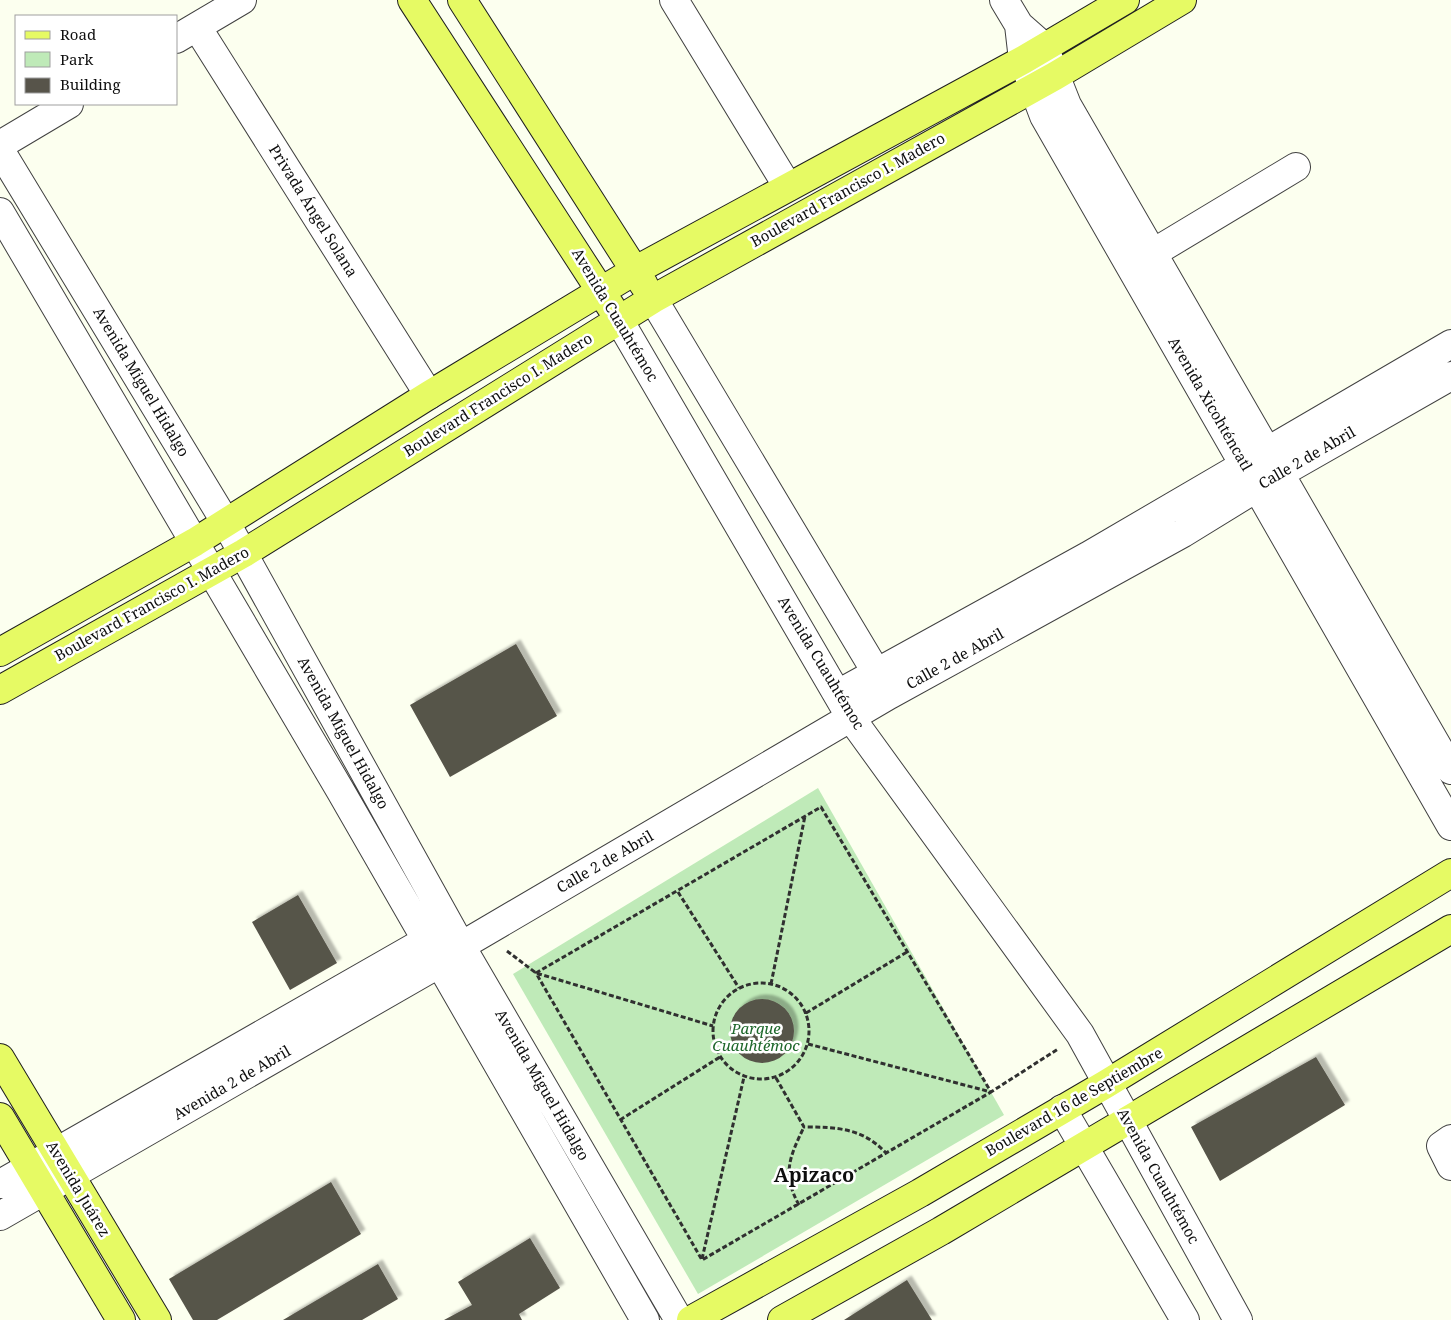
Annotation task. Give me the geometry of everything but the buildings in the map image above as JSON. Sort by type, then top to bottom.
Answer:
[{"type":"main road","name":"Avenida Cuauhtémoc","points":[[412,0],[619,320]]},
{"type":"main road","points":[[462,0],[636,270],[652,300]]},
{"type":"main road","name":"Boulevard Francisco I. Madero","points":[[0,652],[195,542],[429,395],[636,270],[1034,54],[1125,0]]},
{"type":"main road","name":"Boulevard Francisco I. Madero","points":[[0,690],[244,553],[652,300],[1045,82],[1182,0]]},
{"type":"main road","name":"Boulevard 16 de Septiembre","points":[[691,1320],[920,1193],[1106,1084],[1451,873]]},
{"type":"main road","points":[[782,1320],[940,1231],[1451,929]]},
{"type":"main road","name":"Avenida Juárez","points":[[0,1058],[156,1320]]},
{"type":"main road","name":"Avenida Juárez","points":[[0,1117],[121,1320]]},
{"type":"street","points":[[187,33],[242,0]]},
{"type":"street","points":[[674,0],[788,186]]},
{"type":"street","name":"Avenida Xicohténcatl","points":[[1004,0],[1034,54],[1045,82],[1044,116],[1117,217],[1419,742],[1451,826]]},
{"type":"street","name":"Privada Ángel Solana","points":[[187,33],[429,395]]},
{"type":"street","points":[[0,145],[66,105]]},
{"type":"street","name":"Avenida Miguel Hidalgo","points":[[0,150],[244,553],[366,774],[465,935],[679,1320]]},
{"type":"street","points":[[1153,253],[1296,167]]},
{"type":"street","name":"Avenida Miguel Hidalgo","points":[[0,212],[213,571],[434,952],[644,1320]]},
{"type":"street","name":"Avenida Xicohténcatl","points":[[1117,217],[1153,253],[1189,342]]},
{"type":"street","points":[[652,300],[883,684]]},
{"type":"street","name":"Avenida Cuauhtémoc","points":[[619,320],[851,718],[1080,1034],[1238,1320]]},
{"type":"street","name":"Calle 2 de Abril","points":[[1094,568],[1167,510],[1262,469],[1407,386],[1451,344]]},
{"type":"street","name":"Calle 2 de Abril","points":[[1407,386],[1451,376]]},
{"type":"street","name":"Calle 2 de Abril","points":[[838,694],[883,684],[1094,568],[1183,533],[1262,469]]},
{"type":"street","points":[[1167,510],[1183,533]]},
{"type":"street","name":"Calle 2 de Abril","points":[[465,935],[851,718],[883,684]]},
{"type":"street","name":"Avenida Xicohténcatl","points":[[1419,742],[1451,770]]},
{"type":"street","points":[[340,790],[366,774]]},
{"type":"street","name":"Avenida 2 de Abril","points":[[0,1216],[198,1102],[315,1020],[465,935]]},
{"type":"street","name":"Avenida 2 de Abril","points":[[0,1184],[186,1078],[315,1020]]},
{"type":"street","points":[[186,1078],[198,1102]]},
{"type":"street","points":[[1062,1109],[1185,1320]]},
{"type":"street","points":[[1451,1140],[1441,1146],[1451,1166]]},
{"type":"path","points":[[536,973],[821,807],[991,1092]]},
{"type":"path","points":[[771,984],[805,816]]},
{"type":"path","points":[[678,892],[740,988]]},
{"type":"path","points":[[465,935],[536,973],[714,1026]]},
{"type":"path","points":[[806,1012],[907,952]]},
{"type":"path","points":[[536,973],[702,1260]]},
{"type":"path","points":[[755,983],[771,984],[786,989],[798,999],[806,1012],[810,1028],[808,1044],[801,1059],[790,1070],[776,1078],[760,1080],[744,1077],[730,1069],[720,1056],[714,1042],[714,1026],[718,1011],[727,998],[740,988],[755,983]]},
{"type":"path","points":[[702,1260],[991,1092],[1080,1034]]},
{"type":"path","points":[[808,1044],[991,1092]]},
{"type":"path","points":[[620,1120],[720,1056]]},
{"type":"path","points":[[702,1260],[744,1077]]},
{"type":"path","points":[[776,1078],[804,1127]]},
{"type":"path","points":[[804,1127],[831,1127],[862,1134],[874,1141],[885,1152]]},
{"type":"path","points":[[799,1205],[788,1182],[790,1161],[804,1127]]},
{"type":"green space","name":"Parque Cuauhtémoc","points":[[818,788],[1004,1115],[698,1294],[513,974]]},
{"type":"district","name":"Apizaco","points":[[814,1175]]}]
